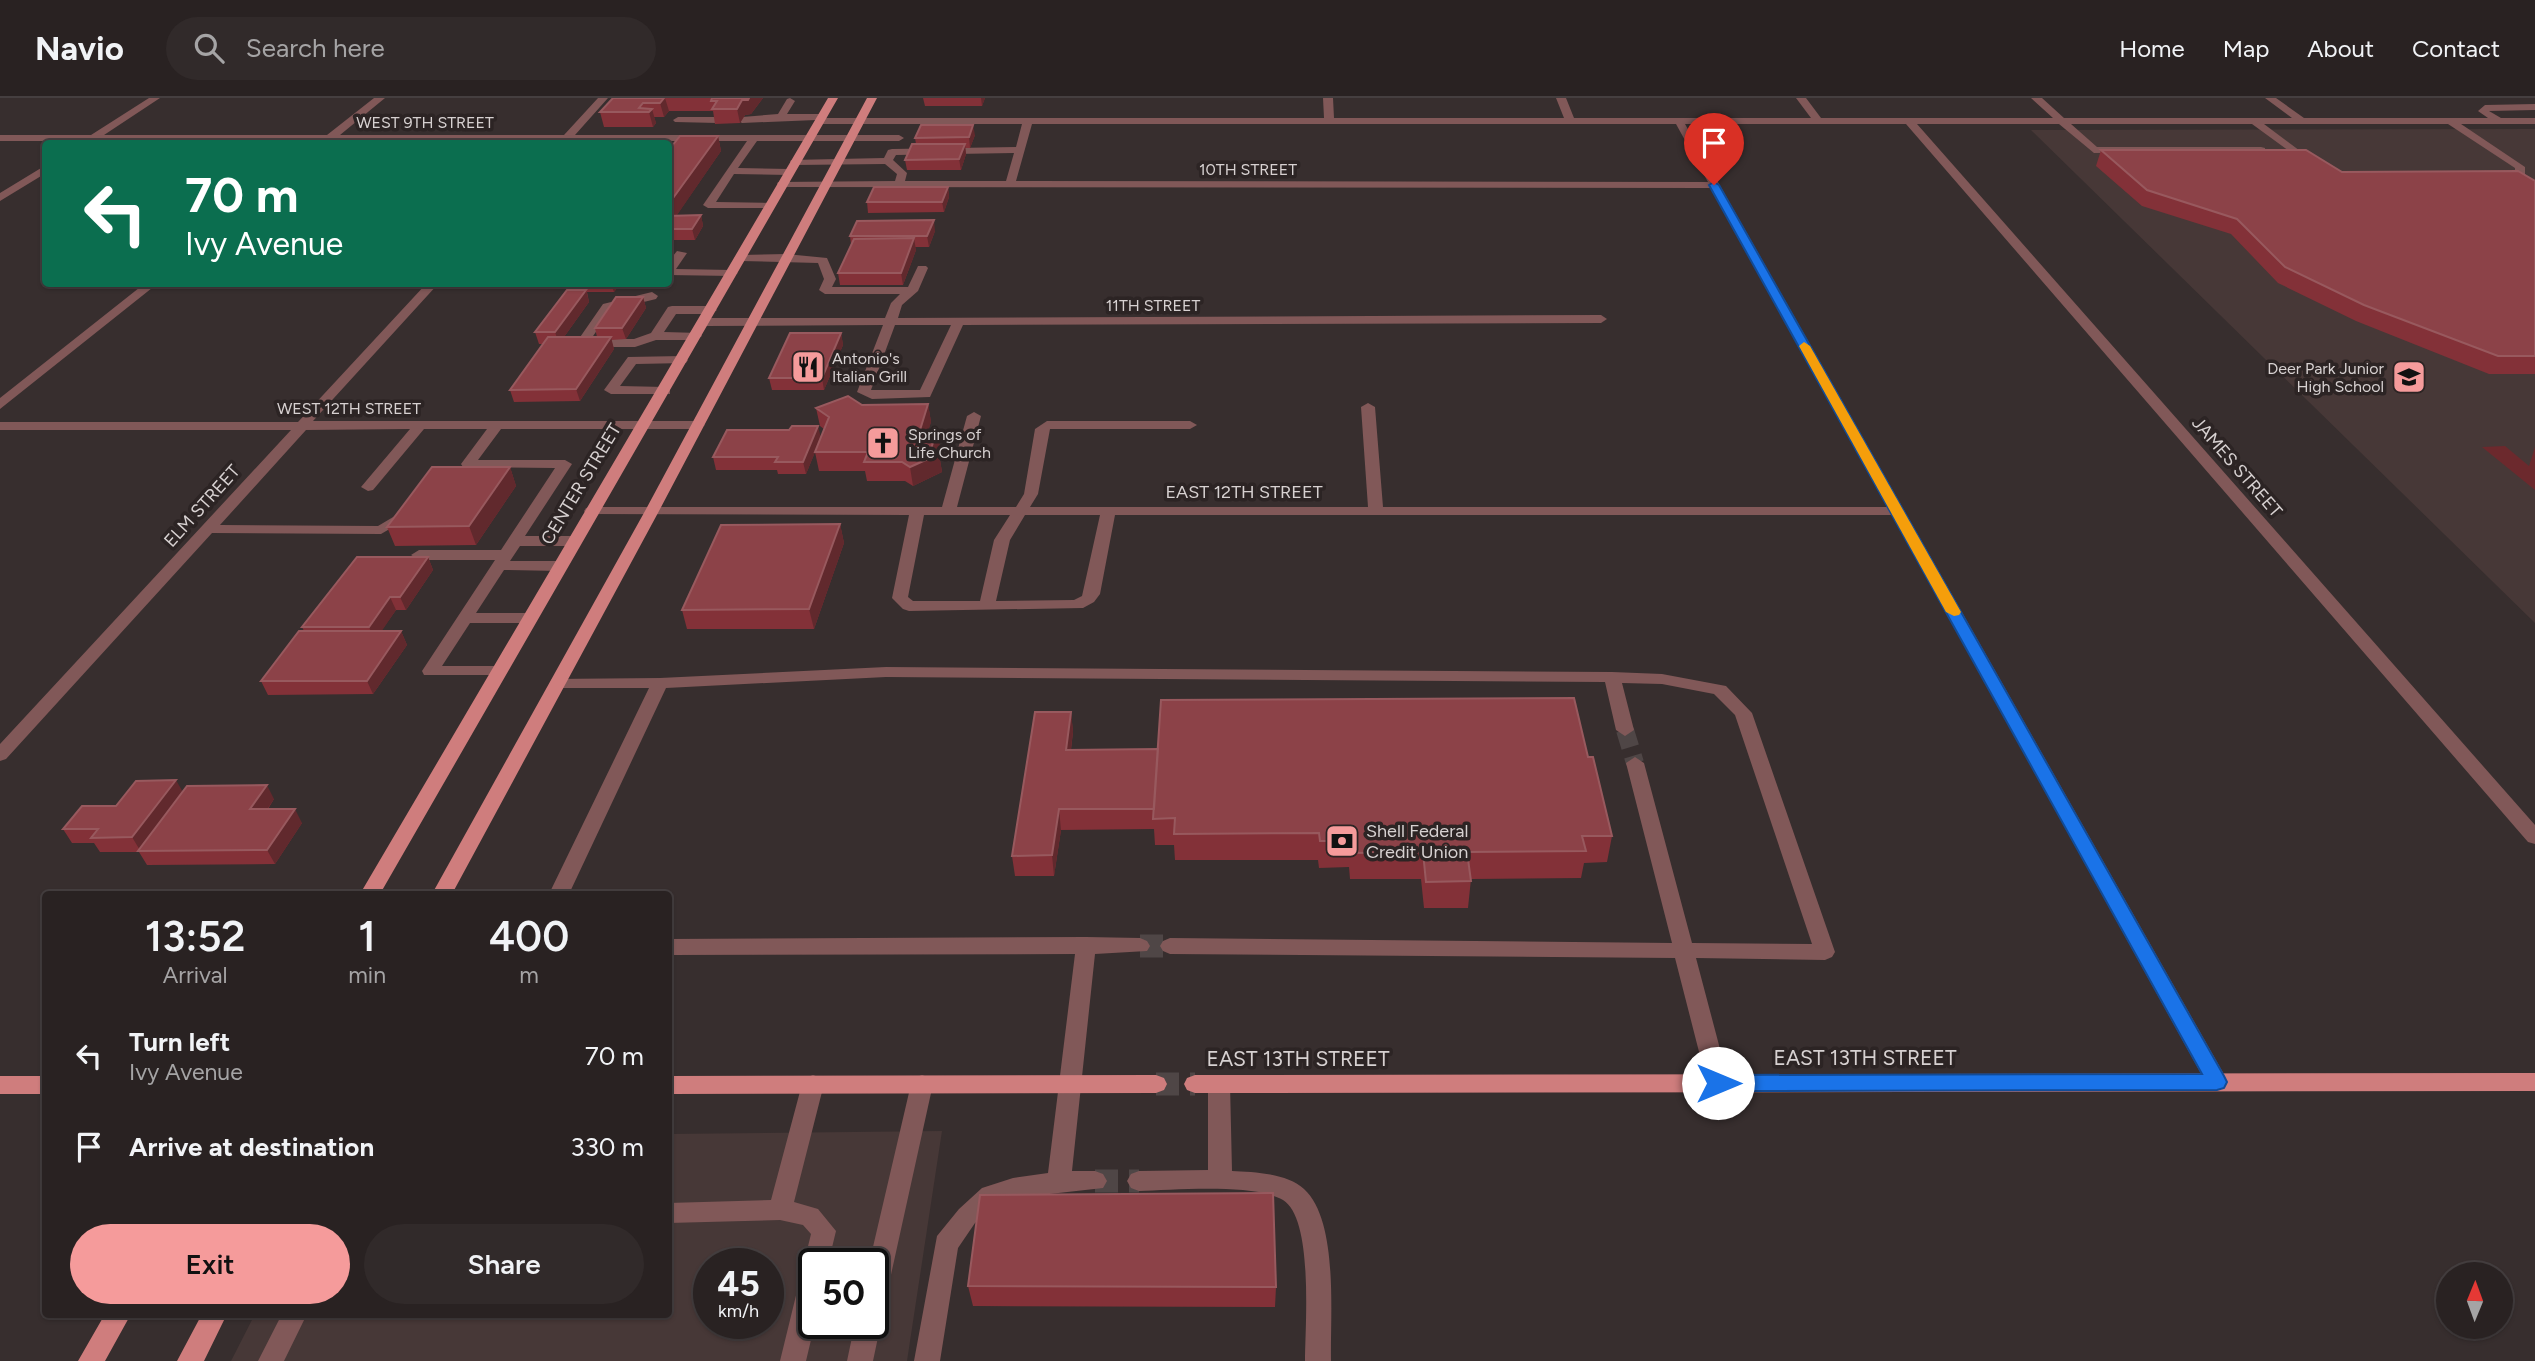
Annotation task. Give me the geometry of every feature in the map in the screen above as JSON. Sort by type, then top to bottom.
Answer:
[{"type":"main road","name":"CENTER STREET","points":[[372,891],[574,541],[645,426],[769,205],[833,98]]},
{"type":"main road","points":[[444,891],[652,511],[872,98]]},
{"type":"main road","name":"EAST 13TH STREET","points":[[1195,1084],[2535,1082]]},
{"type":"main road","points":[[672,1085],[1156,1084]]},
{"type":"main road","points":[[0,1085],[42,1085]]},
{"type":"main road","points":[[91,1361],[117,1318]]},
{"type":"main road","points":[[190,1361],[213,1318]]},
{"type":"street","points":[[90,140],[155,98]]},
{"type":"street","points":[[328,140],[380,98]]},
{"type":"street","points":[[564,140],[603,98]]},
{"type":"street","points":[[1328,98],[1329,121]]},
{"type":"street","points":[[1561,98],[1570,121]]},
{"type":"street","points":[[1801,98],[1818,121]]},
{"type":"street","points":[[2036,98],[2094,150],[2261,150]]},
{"type":"street","points":[[2270,98],[2302,121]]},
{"type":"street","points":[[781,117],[790,101]]},
{"type":"street","points":[[2499,121],[2483,111],[2488,107],[2535,107]]},
{"type":"street","points":[[742,120],[781,117],[859,121],[2535,121]]},
{"type":"street","points":[[678,120],[718,120]]},
{"type":"street","name":"WEST 9TH STREET","points":[[627,140],[907,135],[954,132],[959,121]]},
{"type":"street","points":[[1010,185],[1028,121]]},
{"type":"street","points":[[1679,121],[2217,1082]]},
{"type":"street","name":"JAMES STREET","points":[[1909,121],[2535,837]]},
{"type":"street","points":[[2254,121],[2322,172]]},
{"type":"street","points":[[2450,121],[2520,167],[2521,173],[2483,177]]},
{"type":"street","points":[[890,157],[907,135]]},
{"type":"street","name":"WEST 9TH STREET","points":[[0,138],[59,140]]},
{"type":"street","points":[[754,138],[708,205],[769,205]]},
{"type":"street","points":[[732,171],[890,157],[1020,150]]},
{"type":"street","points":[[890,157],[902,173],[899,184]]},
{"type":"street","points":[[0,198],[42,171]]},
{"type":"street","name":"10TH STREET","points":[[782,184],[1714,185]]},
{"type":"street","points":[[672,266],[681,253]]},
{"type":"street","points":[[740,258],[786,257],[823,260],[830,279],[825,290],[912,291]]},
{"type":"street","points":[[922,268],[912,291],[897,303],[864,392],[872,395],[925,394],[958,321]]},
{"type":"street","points":[[672,272],[732,273]]},
{"type":"street","points":[[0,405],[147,287]]},
{"type":"street","name":"ELM STREET","points":[[0,755],[429,287]]},
{"type":"street","points":[[658,287],[652,296],[607,307],[582,343],[635,343],[704,322]]},
{"type":"street","points":[[652,296],[672,310],[704,322]]},
{"type":"street","points":[[655,336],[672,310]]},
{"type":"street","name":"11TH STREET","points":[[704,322],[1601,319]]},
{"type":"street","points":[[665,391],[611,390],[632,360],[682,360]]},
{"type":"street","points":[[1368,407],[1376,511]]},
{"type":"street","points":[[948,511],[974,416]]},
{"type":"street","points":[[368,487],[421,425]]},
{"type":"street","points":[[497,425],[463,467],[565,464],[430,671],[499,671]]},
{"type":"street","name":"WEST 12TH STREET","points":[[0,426],[698,425]]},
{"type":"street","points":[[987,606],[1002,540],[1031,494],[1042,429],[1047,425],[1191,425]]},
{"type":"street","points":[[207,530],[381,530],[416,508]]},
{"type":"street","name":"EAST 12TH STREET","points":[[592,511],[1897,511]]},
{"type":"street","points":[[917,511],[900,598],[909,606],[1077,605],[1092,594],[1108,511]]},
{"type":"street","points":[[515,541],[574,541]]},
{"type":"street","points":[[419,555],[560,566]]},
{"type":"street","points":[[465,618],[529,618]]},
{"type":"street","points":[[558,683],[660,683],[886,672],[1612,677],[1662,679],[1720,690],[1743,713],[1825,951],[1170,946]]},
{"type":"street","points":[[1612,677],[1625,730]]},
{"type":"street","points":[[560,891],[660,683]]},
{"type":"street","points":[[1635,763],[1718,1083]]},
{"type":"street","points":[[1059,1181],[1086,945]]},
{"type":"street","points":[[672,947],[1140,946]]},
{"type":"street","points":[[780,1210],[813,1084]]},
{"type":"street","points":[[885,1248],[922,1084]]},
{"type":"street","points":[[1219,1084],[1220,1181]]},
{"type":"street","points":[[927,1361],[946,1244],[967,1216],[990,1195],[1013,1188],[1059,1181],[1095,1181]]},
{"type":"street","points":[[1139,1181],[1264,1183],[1295,1194],[1312,1222],[1315,1243],[1318,1361]]},
{"type":"street","points":[[672,1213],[780,1210],[810,1216],[824,1231],[820,1248]]},
{"type":"street","points":[[271,1361],[293,1318]]},
{"type":"street","points":[[793,1361],[798,1339]]},
{"type":"street","points":[[860,1361],[865,1339]]},
{"type":"shaded area","name":"Deer Park Junior High School","points":[[2535,129],[2535,623],[2031,130]]},
{"type":"shaded area","points":[[2505,446],[2529,466],[2535,447],[2535,490],[2482,447]]},
{"type":"shaded area","points":[[942,1131],[907,1361],[231,1361],[253,1318],[672,1318],[672,1134]]},
{"type":"building","points":[[613,98],[664,98],[660,103],[643,103],[639,108],[652,109],[649,112],[600,112]]},
{"type":"building","points":[[712,98],[749,98],[742,100],[737,109],[712,109],[717,101],[711,101]]},
{"type":"building","points":[[921,125],[973,125],[969,137],[915,138]]},
{"type":"building","points":[[680,136],[718,136],[672,199],[672,146]]},
{"type":"building","points":[[912,144],[965,144],[959,159],[905,160]]},
{"type":"building","points":[[2101,150],[2306,150],[2342,172],[2518,171],[2535,181],[2535,356],[2498,356],[2364,305],[2285,267],[2237,219],[2147,190]]},
{"type":"building","points":[[874,187],[948,187],[942,202],[867,202]]},
{"type":"building","points":[[701,215],[692,229],[672,229],[672,216]]},
{"type":"building","points":[[934,220],[927,236],[850,236],[857,221]]},
{"type":"building","points":[[914,238],[901,273],[838,273],[854,239]]},
{"type":"building","points":[[567,290],[586,290],[555,332],[535,332]]},
{"type":"building","points":[[616,297],[643,297],[622,328],[595,328]]},
{"type":"building","name":"Antonio's Italian Grill","points":[[790,333],[841,333],[822,378],[769,378]]},
{"type":"building","points":[[548,337],[611,337],[576,389],[510,390]]},
{"type":"building","points":[[848,396],[862,405],[928,404],[920,430],[937,430],[931,449],[939,454],[910,467],[902,462],[864,462],[868,452],[815,452],[829,417],[816,408]]},
{"type":"building","points":[[792,426],[818,426],[803,462],[775,462],[778,457],[713,457],[727,430],[789,430]]},
{"type":"building","points":[[432,467],[510,467],[469,526],[387,527]]},
{"type":"building","points":[[840,524],[809,609],[682,610],[721,525]]},
{"type":"building","points":[[357,557],[428,557],[400,597],[390,597],[369,627],[302,627]]},
{"type":"building","points":[[299,631],[401,631],[367,681],[261,681]]},
{"type":"building","points":[[1574,698],[1588,757],[1593,757],[1612,836],[1582,836],[1586,851],[1467,852],[1471,881],[1426,882],[1423,852],[1352,853],[1351,841],[1320,841],[1319,833],[1174,834],[1175,818],[1153,819],[1161,700]]},
{"type":"building","points":[[1035,712],[1071,712],[1066,750],[1158,749],[1154,809],[1059,809],[1052,855],[1012,856]]},
{"type":"building","points":[[176,780],[132,837],[91,838],[98,829],[63,829],[82,806],[116,806],[136,781]]},
{"type":"building","points":[[267,785],[250,809],[295,809],[267,850],[138,851],[187,786]]},
{"type":"building","points":[[1273,1193],[1276,1287],[968,1286],[980,1195]]},
{"type":"tunnel","points":[[1625,730],[1635,763]]},
{"type":"tunnel","points":[[1140,946],[1170,946]]},
{"type":"tunnel","points":[[1156,1084],[1195,1084]]},
{"type":"tunnel","points":[[1095,1181],[1139,1181]]},
{"type":"slow traffic","points":[[1804,346],[1954,612]]},
{"type":"place","name":"Antonio's Italian Grill","points":[[808,367]]},
{"type":"place","name":"Deer Park Junior High School","points":[[2409,377]]},
{"type":"place","name":"Springs of Life Church","points":[[883,443]]},
{"type":"place","name":"Shell Federal Credit Union","points":[[1342,841]]},
{"type":"route","points":[[1714,185],[2217,1082],[1718,1083]]}]
